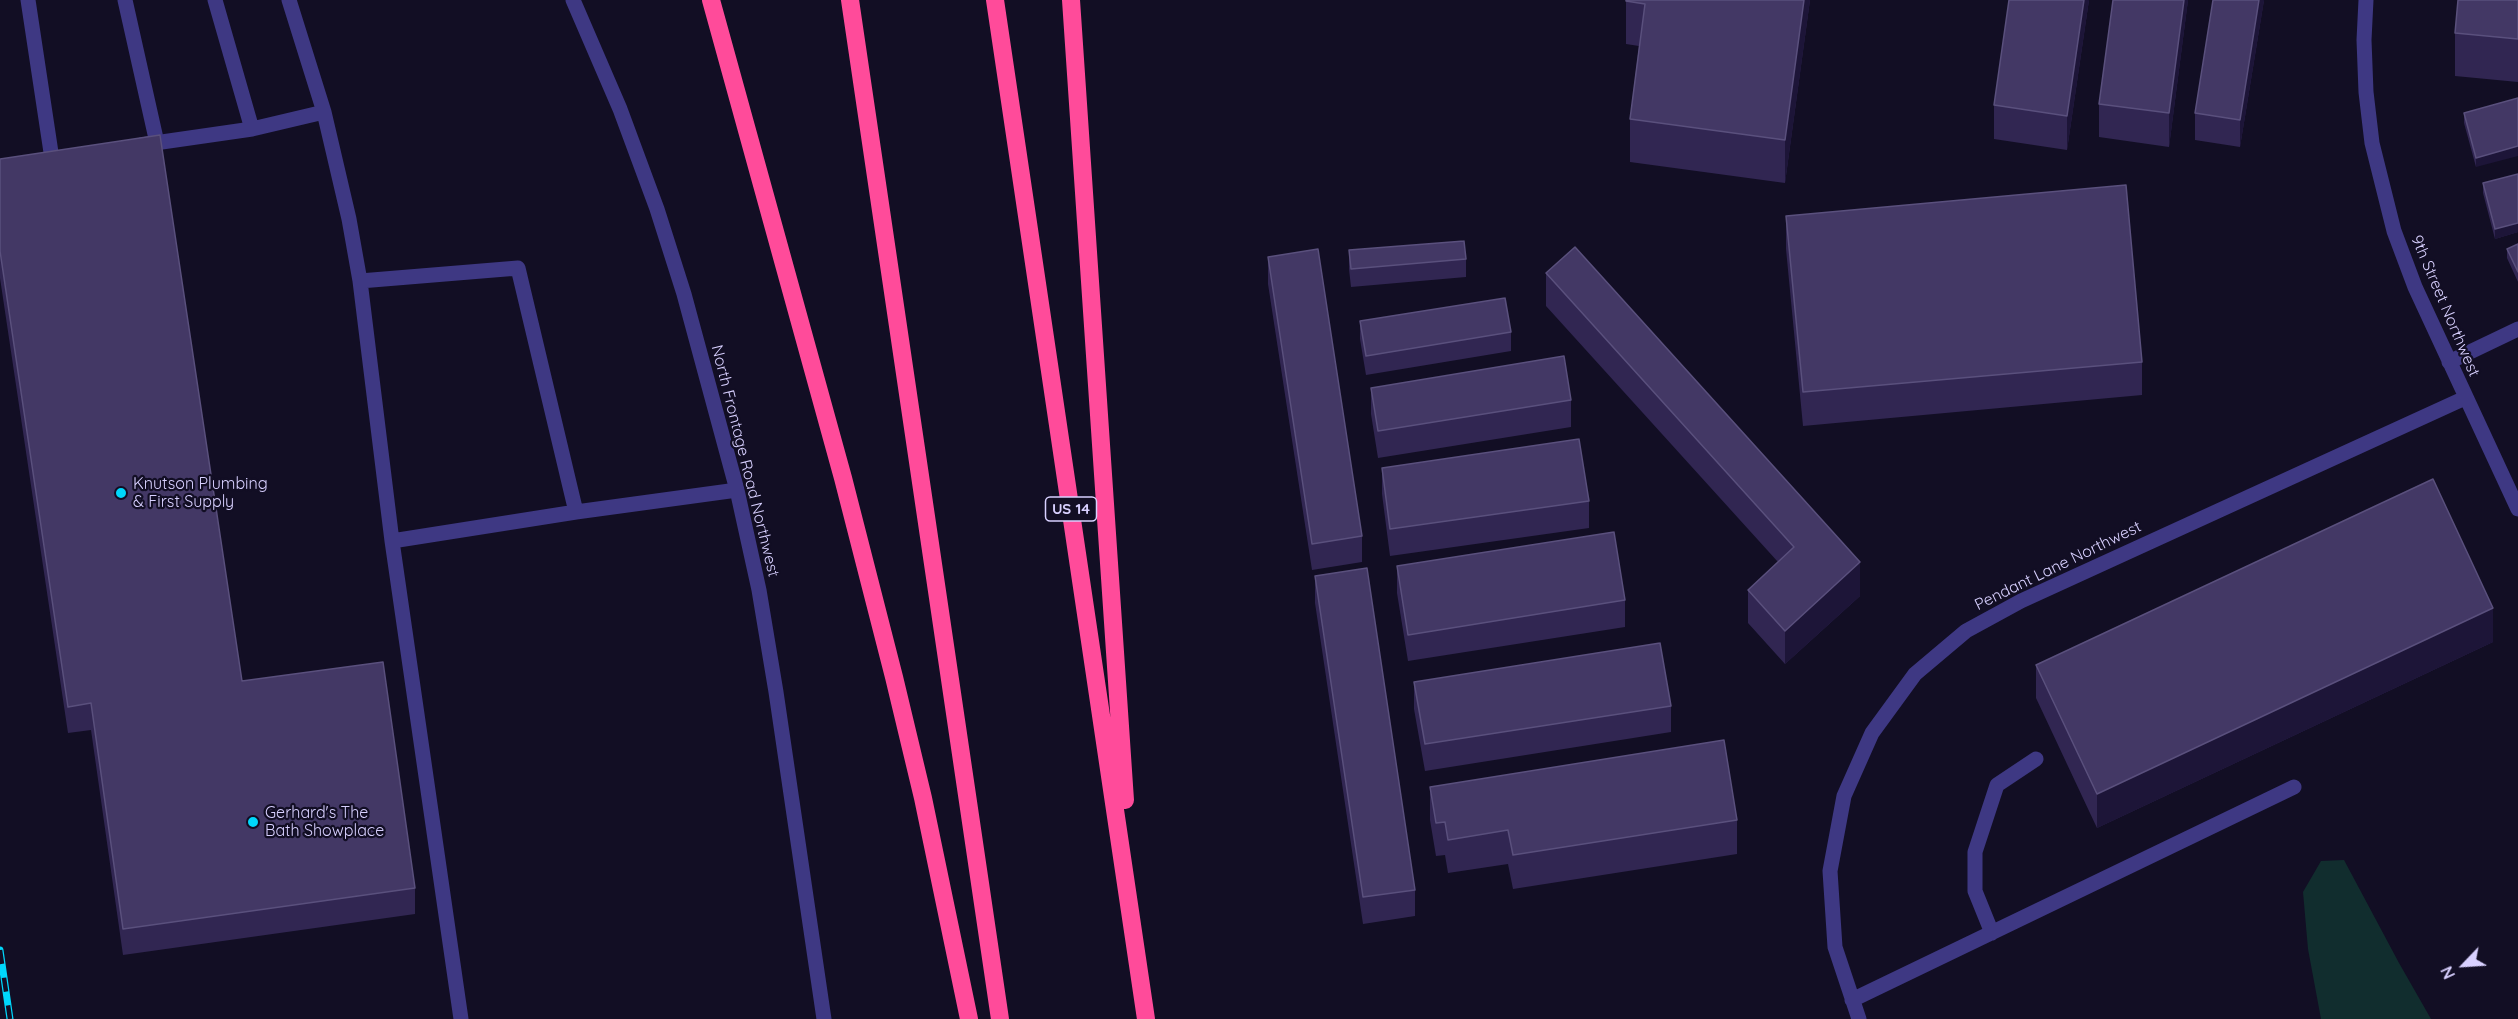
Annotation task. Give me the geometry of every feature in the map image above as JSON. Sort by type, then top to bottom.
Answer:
[{"type":"highway","points":[[711,0],[843,477],[891,666],[923,798],[969,1019]]},
{"type":"highway","points":[[850,0],[1000,1019]]},
{"type":"highway","name":"US 14","points":[[996,0],[1146,1019]]},
{"type":"highway","points":[[1071,0],[1135,940]]},
{"type":"street","points":[[28,0],[51,159],[75,155]]},
{"type":"street","points":[[125,0],[157,143]]},
{"type":"street","points":[[215,0],[252,129]]},
{"type":"street","points":[[289,0],[324,112],[349,219],[360,281],[392,541],[461,1019]]},
{"type":"street","name":"North Frontage Road Northwest","points":[[573,0],[620,109],[657,209],[684,294],[738,490],[759,590],[774,682],[824,1019]]},
{"type":"street","name":"9th Street Northwest","points":[[2366,0],[2364,40],[2366,92],[2372,143],[2383,195],[2415,287],[2518,510]]},
{"type":"street","points":[[122,148],[252,129],[324,112]]},
{"type":"street","points":[[360,281],[518,268],[576,512]]},
{"type":"street","points":[[2449,362],[2518,329]]},
{"type":"street","name":"Pendant Lane Northwest","points":[[1859,1019],[1835,947],[1830,871],[1844,796],[1872,733],[1915,674],[1966,631],[2021,601],[2465,398]]},
{"type":"street","points":[[392,541],[576,512],[738,490]]},
{"type":"street","points":[[1992,933],[1975,891],[1976,852],[1997,785],[2036,759]]},
{"type":"street","points":[[1852,1000],[2294,787]]},
{"type":"green space","points":[[2344,860],[2431,1019],[2321,1019],[2308,949],[2303,892],[2321,861]]},
{"type":"building","points":[[1626,0],[1804,0],[1785,140],[1630,119],[1645,4]]},
{"type":"building","points":[[2009,0],[2084,0],[2067,116],[1994,105]]},
{"type":"building","points":[[2113,0],[2184,0],[2169,113],[2099,104]]},
{"type":"building","points":[[2213,0],[2259,0],[2240,120],[2195,113]]},
{"type":"building","points":[[2458,0],[2518,0],[2518,39],[2455,33]]},
{"type":"building","points":[[2518,98],[2518,146],[2476,158],[2464,113]]},
{"type":"building","points":[[160,135],[242,681],[383,662],[415,888],[123,929],[91,703],[68,707],[0,251],[0,159]]},
{"type":"building","points":[[2518,174],[2518,223],[2495,229],[2483,183]]},
{"type":"building","points":[[2126,185],[2142,362],[1803,392],[1786,216]]},
{"type":"building","points":[[1464,241],[1466,259],[1351,269],[1349,250]]},
{"type":"building","points":[[2518,244],[2518,272],[2507,249]]},
{"type":"building","points":[[1575,247],[1860,562],[1785,631],[1748,590],[1794,547],[1546,273]]},
{"type":"building","points":[[1318,249],[1362,536],[1312,544],[1268,257]]},
{"type":"building","points":[[1505,298],[1511,332],[1366,356],[1360,321]]},
{"type":"building","points":[[1564,356],[1571,400],[1378,431],[1371,388]]},
{"type":"building","points":[[1579,439],[1589,501],[1390,529],[1382,468]]},
{"type":"building","points":[[2433,479],[2493,608],[2097,794],[2036,665]]},
{"type":"building","points":[[1614,532],[1625,600],[1408,635],[1397,566]]},
{"type":"building","points":[[1367,568],[1415,890],[1363,897],[1315,576]]},
{"type":"building","points":[[1660,643],[1671,706],[1425,744],[1414,682]]},
{"type":"building","points":[[1724,740],[1737,820],[1513,855],[1508,830],[1448,840],[1445,822],[1436,823],[1430,787]]},
{"type":"railway","points":[[0,950],[10,1019]]},
{"type":"place","name":"Knutson Plumbing & First Supply","points":[[121,493]]},
{"type":"place","name":"Gerhard's The Bath Showplace","points":[[253,822]]}]
